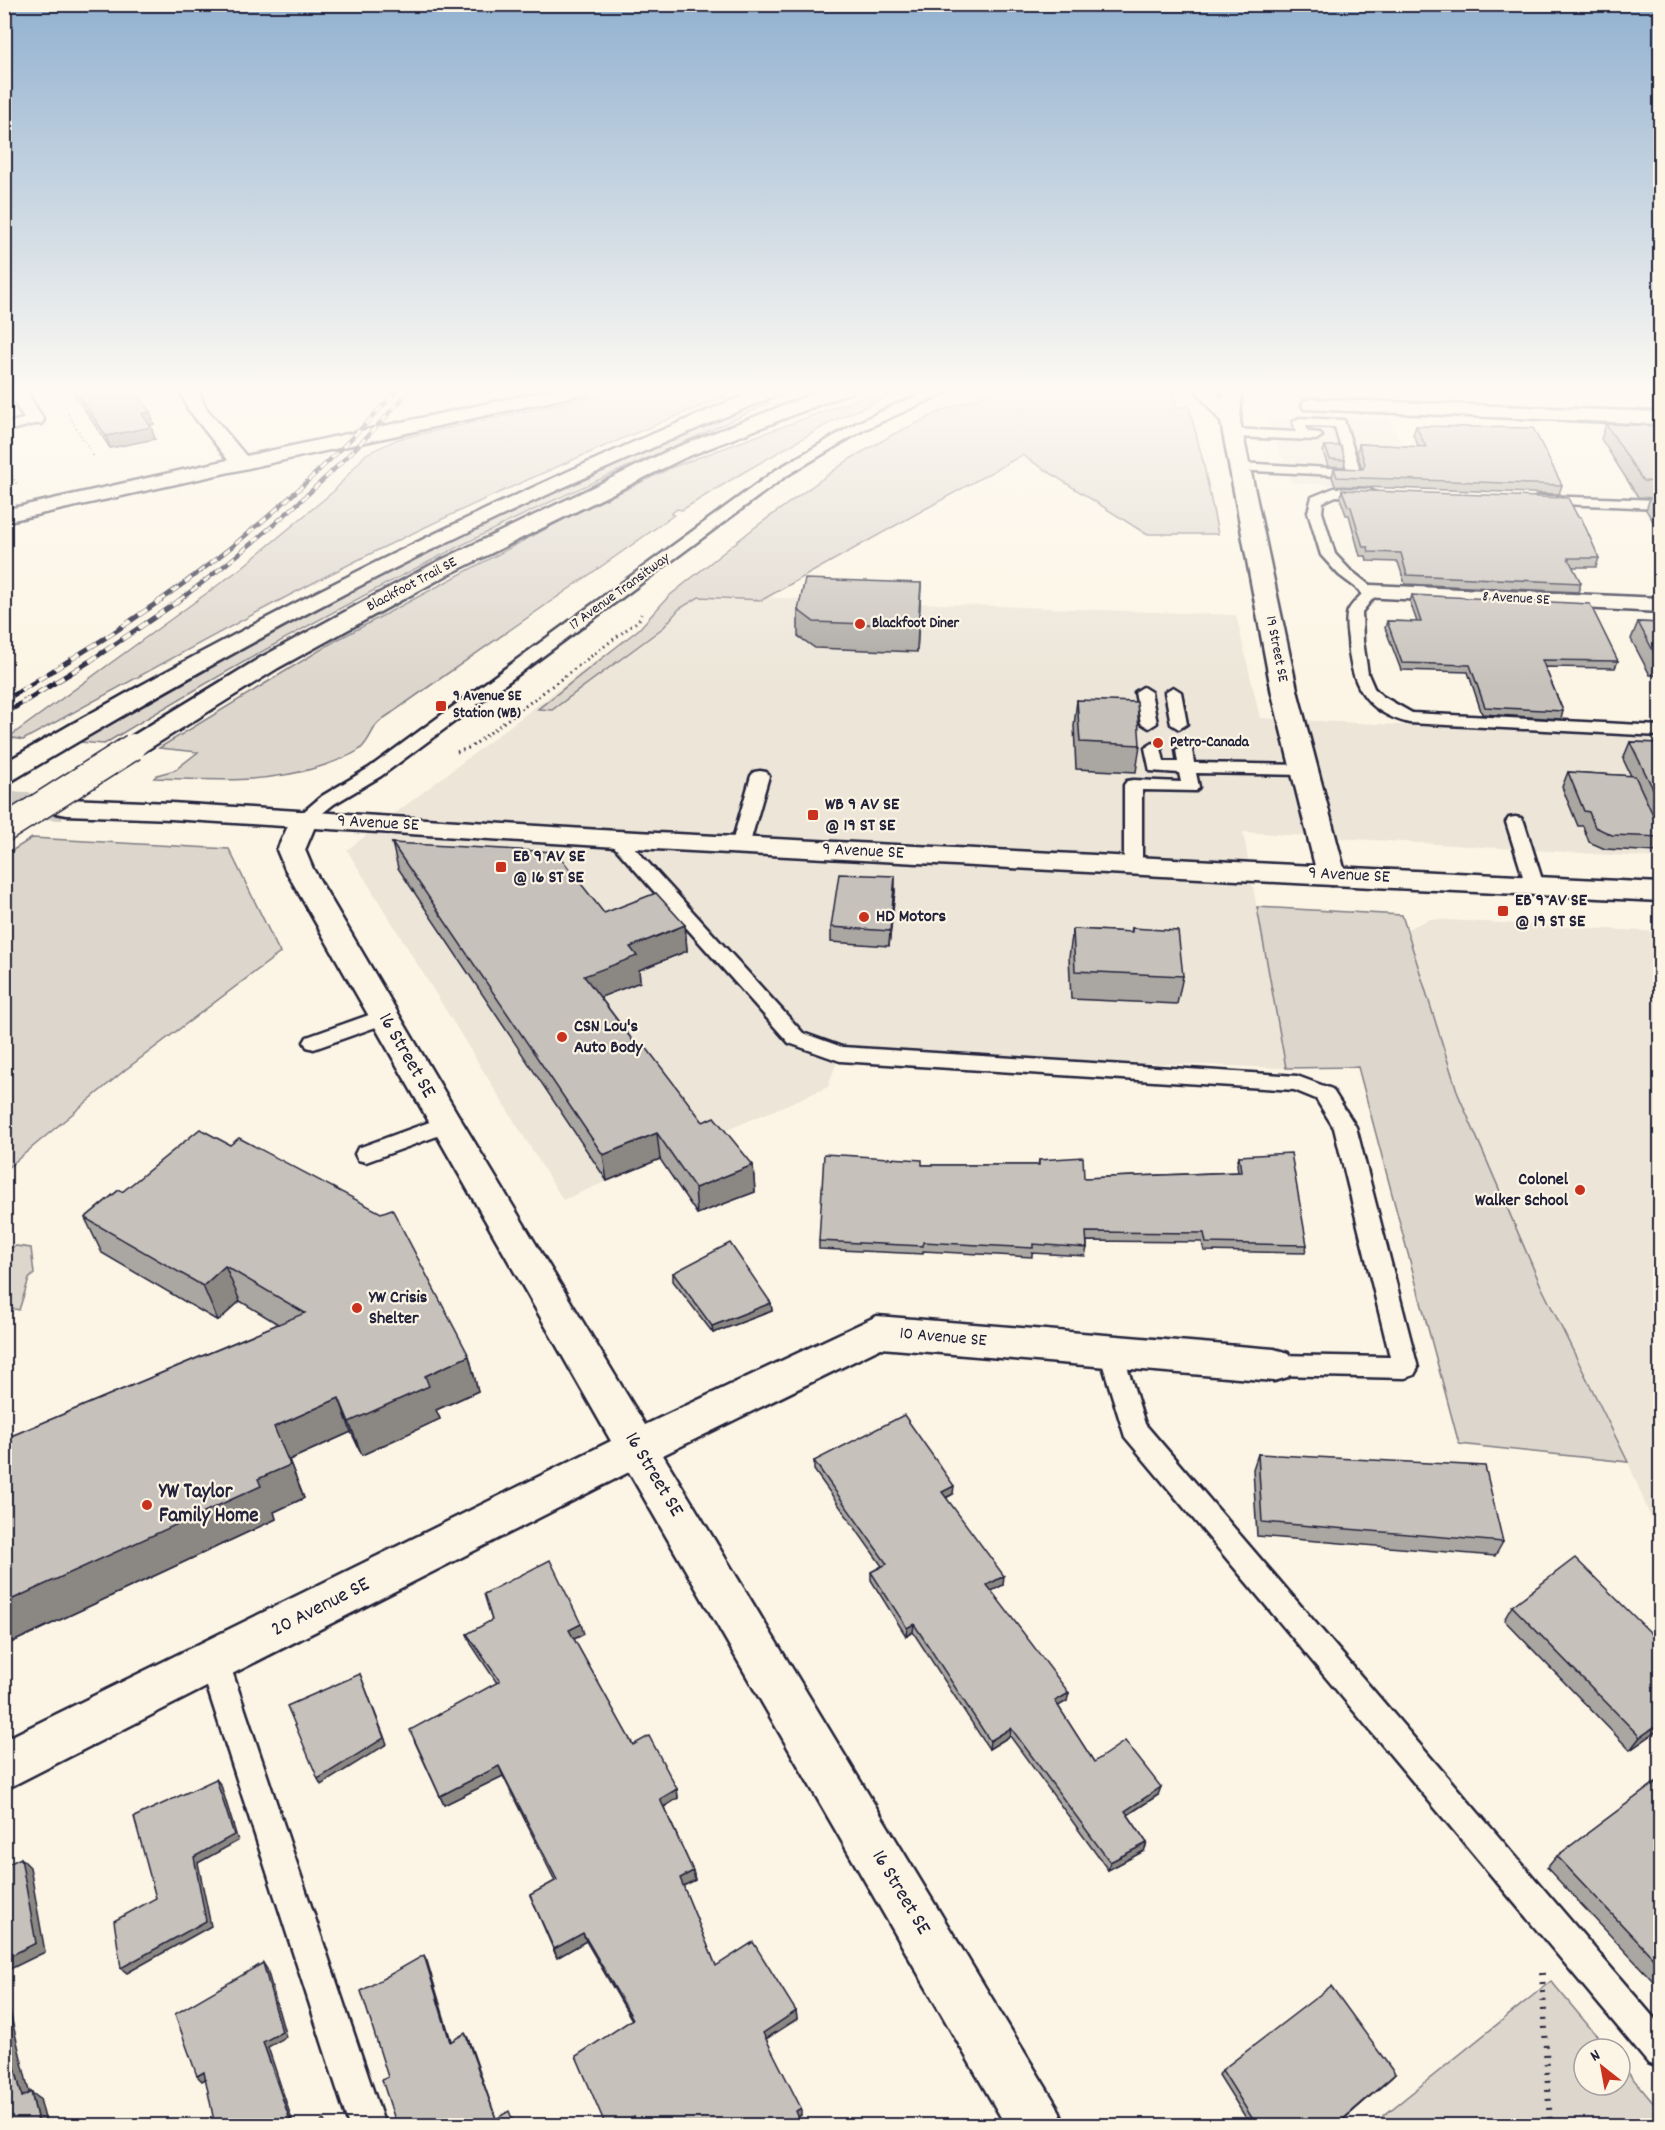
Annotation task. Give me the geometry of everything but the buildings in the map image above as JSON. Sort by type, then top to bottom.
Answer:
[{"type":"main road","points":[[4,516],[132,487]]},
{"type":"main road","name":"Blackfoot Trail SE","points":[[4,774],[266,625],[399,557],[546,487]]},
{"type":"main road","name":"Blackfoot Trail SE","points":[[4,829],[269,663],[439,570],[608,487]]},
{"type":"main road","name":"19 Street SE","points":[[1243,487],[1286,694],[1332,876]]},
{"type":"main road","name":"8 Avenue SE","points":[[1371,592],[1660,605]]},
{"type":"main road","name":"9 Avenue SE","points":[[66,807],[740,846],[1660,892]]},
{"type":"main road","name":"16 Street SE","points":[[304,819],[291,850],[299,869],[383,1017],[1037,2126]]},
{"type":"main road","name":"10 Avenue SE","points":[[637,1448],[878,1332],[1274,1365]]},
{"type":"main road","name":"20 Avenue SE","points":[[4,1766],[637,1448]]},
{"type":"lane","name":"17 Avenue Transitway","points":[[304,819],[328,800],[375,772],[763,487]]},
{"type":"lane","points":[[1381,494],[1334,492],[1317,500],[1315,512],[1328,555],[1344,572],[1371,592],[1354,612],[1354,643],[1365,688],[1386,707],[1409,718],[1660,731]]},
{"type":"lane","points":[[1532,499],[1660,504]]},
{"type":"lane","points":[[1143,692],[1149,723]]},
{"type":"lane","points":[[1173,692],[1179,724]]},
{"type":"lane","points":[[1153,748],[1156,767],[1304,770]]},
{"type":"lane","points":[[1133,866],[1133,785],[1190,787],[1184,750]]},
{"type":"lane","points":[[740,846],[760,776]]},
{"type":"lane","points":[[1515,822],[1535,886]]},
{"type":"lane","points":[[617,839],[796,1038],[840,1054],[1297,1083],[1324,1094],[1345,1127],[1405,1368],[1274,1365]]},
{"type":"lane","points":[[314,1042],[383,1017]]},
{"type":"lane","points":[[366,1154],[446,1124]]},
{"type":"lane","points":[[1111,1353],[1134,1429],[1660,2051]]},
{"type":"lane","points":[[214,1662],[367,2126]]},
{"type":"path","points":[[1542,1966],[1550,2126]]},
{"type":"shaded area","points":[[337,487],[512,487],[425,527],[290,595],[23,740],[9,737],[240,569]]},
{"type":"shaded area","points":[[560,487],[583,487],[486,533],[375,590],[265,650],[104,744],[79,742],[351,589],[515,507]]},
{"type":"shaded area","points":[[630,487],[719,487],[682,510],[677,509],[671,514],[674,515],[382,720],[364,745],[351,755],[301,772],[281,776],[239,780],[154,778],[175,770],[198,752],[159,748],[335,641],[570,516]]},
{"type":"shaded area","points":[[810,487],[964,487],[762,600],[699,597],[679,609],[664,627],[552,710],[538,709],[639,629],[669,596],[754,528]]},
{"type":"shaded area","points":[[1073,487],[1208,487],[1218,534],[1146,534]]},
{"type":"shaded area","points":[[1390,487],[1425,487],[1426,489]]},
{"type":"shaded area","points":[[702,595],[1236,615],[1260,718],[1660,738],[1660,858],[1243,832],[1286,1068],[840,1052],[828,1087],[563,1200],[347,850],[601,657],[682,603]]},
{"type":"shaded area","points":[[32,838],[229,849],[280,953],[125,1070],[5,1170],[5,855]]},
{"type":"shaded area","points":[[1257,907],[1402,915],[1458,1094],[1541,1286],[1628,1462],[1459,1444],[1358,1067],[1286,1068]]},
{"type":"shaded area","name":"Colonel Walker School","points":[[1430,919],[1660,932],[1660,1540],[1628,1462],[1541,1286],[1458,1094],[1407,929]]},
{"type":"shaded area","points":[[16,1246],[31,1248],[34,1274],[29,1279],[19,1310],[4,1307],[5,1249]]},
{"type":"shaded area","points":[[1551,1981],[1598,2037],[1572,2037],[1572,2097],[1632,2097],[1632,2077],[1660,2111],[1660,2125],[1372,2125]]},
{"type":"tunnel","points":[[4,804],[63,807]]},
{"type":"railway","points":[[159,601],[224,553],[301,487]]},
{"type":"railway","points":[[178,601],[242,552],[315,487]]},
{"type":"railway","points":[[4,701],[110,635],[161,600]]},
{"type":"railway","points":[[4,714],[90,661],[180,600]]},
{"type":"place","name":"Blackfoot Diner","points":[[860,624]]},
{"type":"place","name":"9 Avenue SE Station (WB)","points":[[441,706]]},
{"type":"place","name":"Petro-Canada","points":[[1158,743]]},
{"type":"place","name":"WB 9 AV SE @ 19 ST SE","points":[[813,815]]},
{"type":"place","name":"EB 9 AV SE @ 16 ST SE","points":[[501,867]]},
{"type":"place","name":"EB 9 AV SE @ 19 ST SE","points":[[1503,911]]},
{"type":"place","name":"HD Motors","points":[[864,917]]},
{"type":"place","name":"CSN Lou's Auto Body","points":[[562,1037]]},
{"type":"place","name":"Colonel Walker School","points":[[1580,1190]]},
{"type":"place","name":"YW Crisis Shelter","points":[[357,1308]]},
{"type":"place","name":"YW Taylor Family Home","points":[[147,1505]]}]
